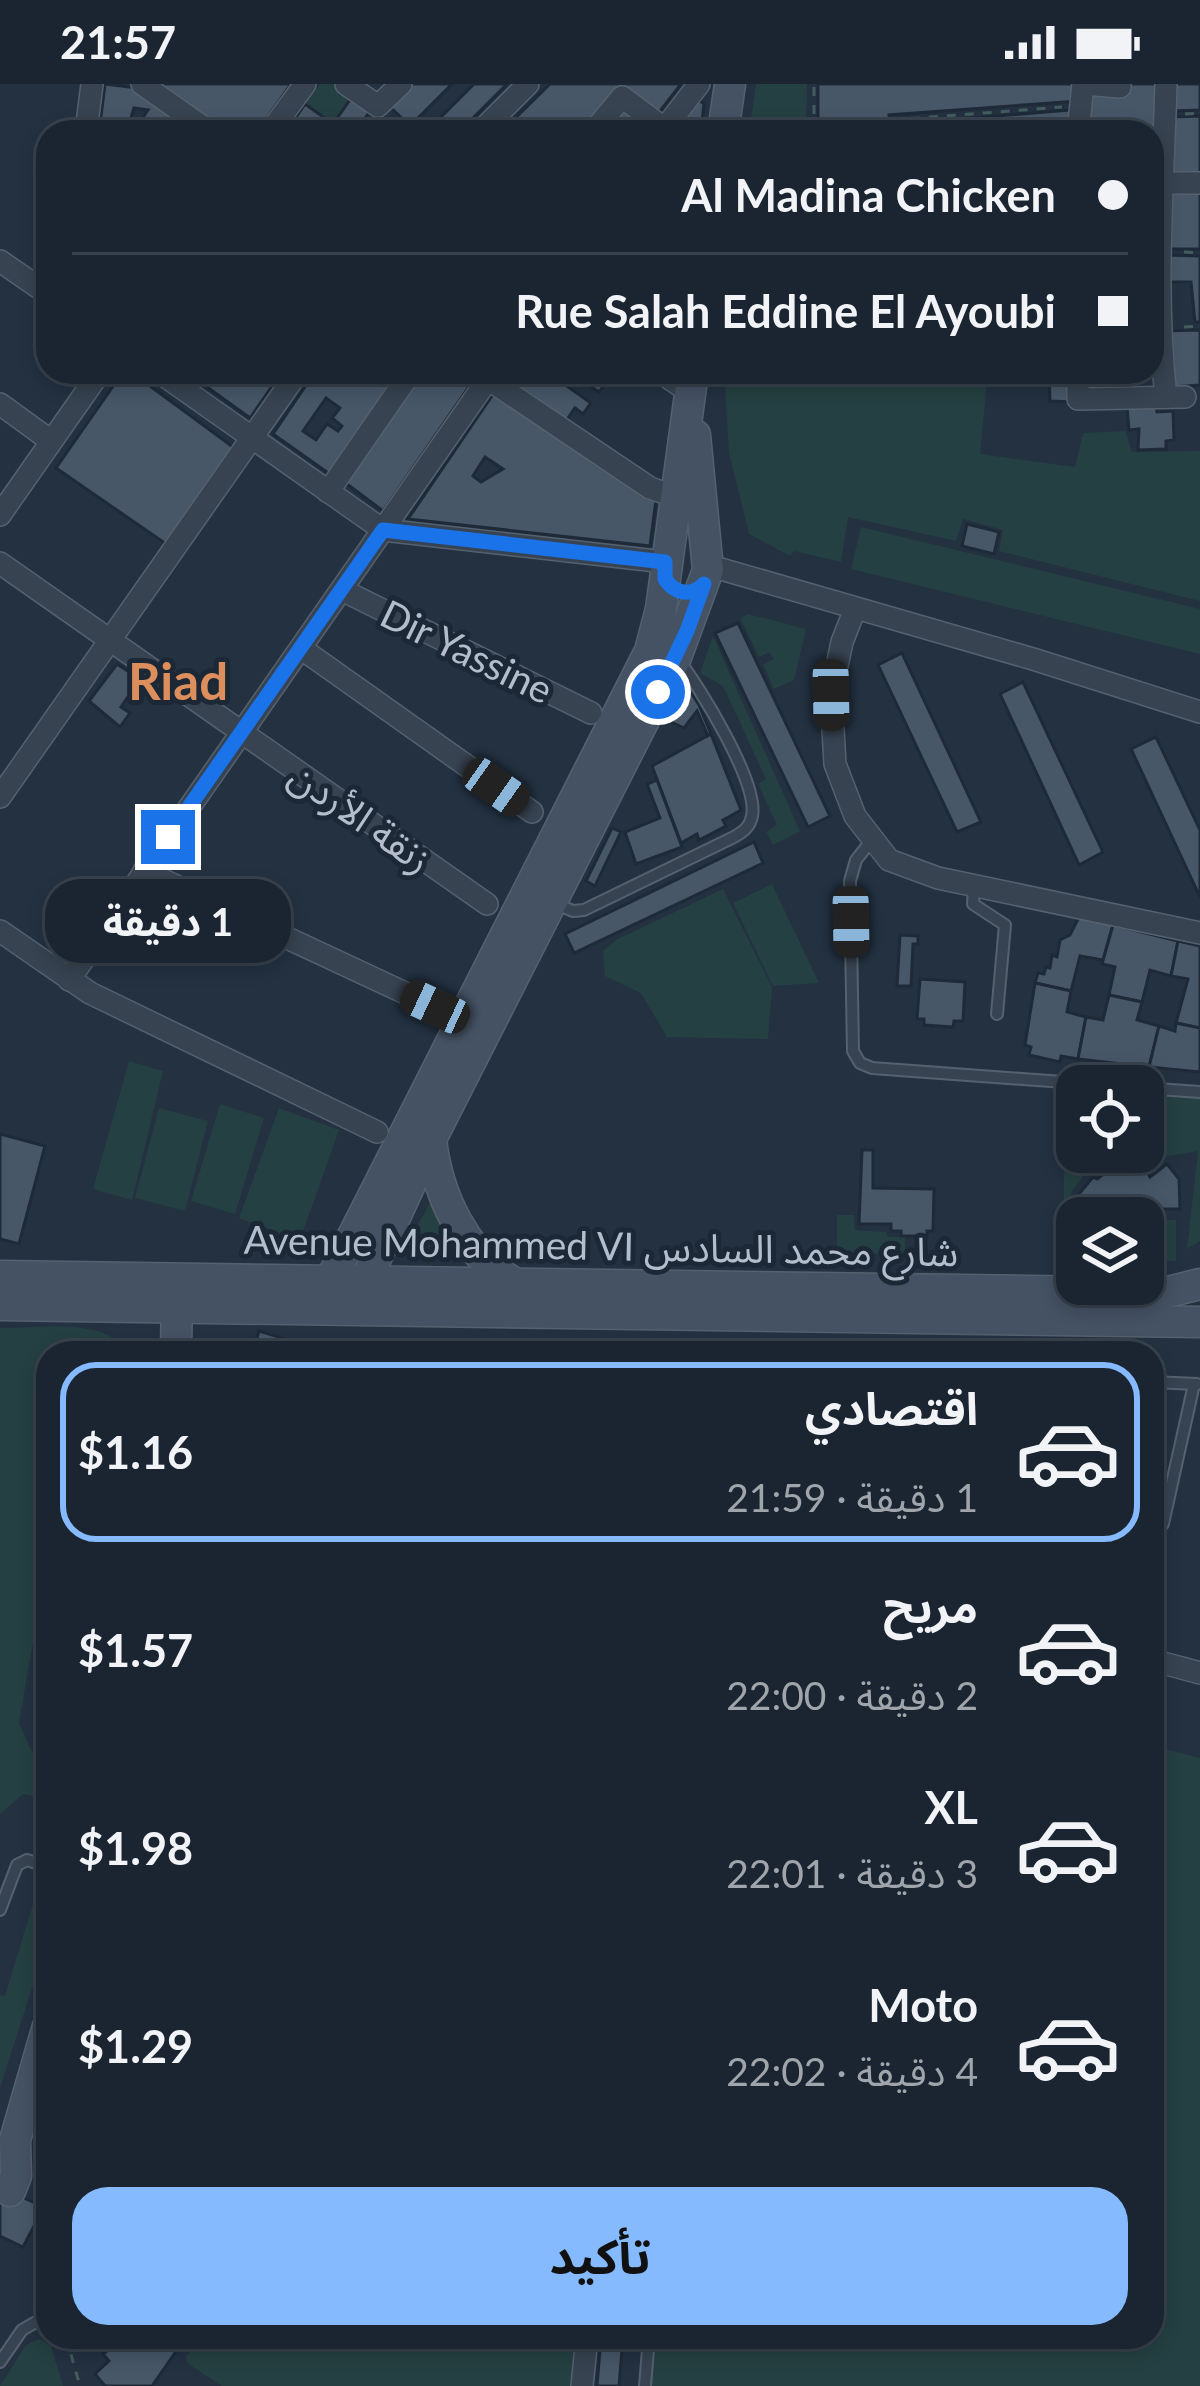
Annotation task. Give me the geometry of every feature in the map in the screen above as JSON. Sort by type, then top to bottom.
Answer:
[{"type":"main road","points":[[725,120],[730,84]]},
{"type":"main road","points":[[363,1260],[431,1139],[650,652],[692,384]]},
{"type":"main road","points":[[353,1310],[363,1260],[541,896],[676,657],[706,573],[692,384]]},
{"type":"main road","points":[[662,567],[676,550],[688,548],[700,552],[706,573]]},
{"type":"main road","points":[[431,1139],[446,1197],[468,1241],[487,1264],[515,1284]]},
{"type":"main road","name":"Avenue Mohammed VI شارع محمد السادس","points":[[0,1305],[331,1279],[363,1260],[515,1284],[1164,1293],[1200,1284]]},
{"type":"main road","name":"Avenue Mohammed VI شارع محمد السادس","points":[[0,1276],[315,1310],[1200,1322]]},
{"type":"main road","points":[[315,1310],[331,1279]]},
{"type":"main road","points":[[176,1341],[177,1294]]},
{"type":"main road","points":[[10,2192],[16,2176],[5,2141],[36,2058]]},
{"type":"street","points":[[88,120],[92,84]]},
{"type":"street","points":[[142,84],[193,120]]},
{"type":"street","points":[[279,120],[305,84]]},
{"type":"street","points":[[346,84],[378,106],[400,84]]},
{"type":"street","points":[[492,120],[528,84]]},
{"type":"street","points":[[671,120],[698,84]]},
{"type":"street","points":[[1083,91],[1120,84]]},
{"type":"street","points":[[1164,150],[1166,84]]},
{"type":"street","points":[[602,120],[622,97],[651,120]]},
{"type":"street","points":[[1164,183],[1200,183]]},
{"type":"street","points":[[0,261],[36,286]]},
{"type":"street","points":[[1078,384],[1078,399],[1175,397],[1164,328]]},
{"type":"street","points":[[0,515],[91,384]]},
{"type":"street","points":[[192,384],[251,438],[383,530],[662,567]]},
{"type":"street","points":[[0,797],[289,384]]},
{"type":"street","points":[[328,492],[404,384]]},
{"type":"street","points":[[70,980],[484,384]]},
{"type":"street","points":[[501,384],[650,488],[673,496]]},
{"type":"street","points":[[0,404],[51,441]]},
{"type":"street","name":"زنقة الأردن","points":[[0,563],[487,904]]},
{"type":"street","points":[[706,573],[754,580],[1200,712]]},
{"type":"street","name":"Dir Yassine","points":[[343,590],[591,713]]},
{"type":"street","points":[[855,609],[835,669],[831,726],[840,778],[871,842],[890,860],[938,878],[1200,933]]},
{"type":"street","points":[[302,649],[532,812]]},
{"type":"street","points":[[144,871],[435,1007]]},
{"type":"street","points":[[0,931],[90,993],[377,1132]]},
{"type":"street","points":[[1164,1663],[1200,1672]]},
{"type":"street","points":[[582,2386],[586,2349]]},
{"type":"lane","points":[[541,896],[573,911],[584,910],[734,837],[749,824],[753,805],[712,705],[676,657]]},
{"type":"lane","points":[[871,842],[856,860],[850,881],[853,1051],[860,1063],[872,1068],[1056,1081]]},
{"type":"lane","points":[[974,885],[974,904],[1005,925],[997,1014]]},
{"type":"lane","points":[[1164,1089],[1200,1092]]},
{"type":"lane","points":[[1164,1383],[1197,1384],[1164,1520]]},
{"type":"lane","points":[[0,1910],[17,1865],[27,1860],[36,1863]]},
{"type":"lane","points":[[0,2362],[22,2330],[36,2322]]},
{"type":"lane","points":[[645,2386],[648,2349]]},
{"type":"path","points":[[814,84],[814,120]]},
{"type":"path","points":[[893,120],[1083,91]]},
{"type":"path","points":[[69,2349],[80,2386]]},
{"type":"green space","points":[[320,84],[334,84],[352,97],[336,120],[327,120],[305,104]]},
{"type":"green space","points":[[756,84],[807,84],[806,120],[751,120]]},
{"type":"green space","points":[[725,384],[987,384],[980,454],[1075,467],[1083,433],[1125,431],[1132,452],[1200,451],[1200,601],[999,551],[1003,530],[963,519],[956,541],[848,517],[841,562],[794,551],[790,556],[749,534],[729,453]]},
{"type":"green space","points":[[861,527],[1200,609],[1200,654],[851,569]]},
{"type":"green space","points":[[748,614],[806,629],[794,680],[774,689],[763,665],[774,659],[769,652],[759,657],[740,618]]},
{"type":"green space","points":[[713,636],[800,831],[773,845],[766,832],[777,825],[758,784],[766,779],[723,686],[700,673]]},
{"type":"green space","points":[[772,884],[819,983],[773,986],[733,903]]},
{"type":"green space","points":[[723,889],[772,987],[768,1039],[667,1037],[641,993],[605,976],[603,951],[616,940]]},
{"type":"green space","points":[[129,1061],[163,1071],[132,1200],[93,1189]]},
{"type":"green space","points":[[1164,1095],[1200,1097],[1200,1241],[1187,1249],[1198,1151],[1164,1157]]},
{"type":"green space","points":[[220,1104],[264,1118],[235,1214],[191,1201]]},
{"type":"green space","points":[[159,1108],[208,1121],[185,1211],[135,1198]]},
{"type":"green space","points":[[279,1108],[339,1130],[300,1240],[239,1218]]},
{"type":"green space","points":[[1064,1173],[1086,1173],[1070,1197],[1064,1197]]},
{"type":"green space","points":[[431,1201],[456,1248],[427,1247],[419,1241],[417,1226]]},
{"type":"green space","points":[[837,1215],[854,1215],[855,1230],[905,1237],[905,1254],[837,1253]]},
{"type":"green space","points":[[1166,1220],[1176,1220],[1176,1261],[1164,1261]]},
{"type":"green space","points":[[0,1328],[88,1329],[118,1341],[36,1341],[36,1641],[19,1723],[36,1761],[36,1797],[23,1794],[0,1814]]},
{"type":"green space","points":[[1164,1749],[1200,1758],[1200,2386],[640,2386],[642,2349],[1164,2349]]},
{"type":"green space","points":[[36,1894],[36,1976],[0,2088],[0,1995],[5,1996]]},
{"type":"green space","points":[[36,2340],[36,2349],[52,2349],[63,2386],[0,2386],[26,2345]]},
{"type":"green space","points":[[194,2349],[577,2349],[573,2386],[222,2386],[187,2363],[186,2356]]},
{"type":"building","points":[[105,84],[137,88],[181,120],[141,120],[148,110],[134,108],[130,120],[100,120]]},
{"type":"building","points":[[159,84],[291,84],[266,120],[209,120]]},
{"type":"building","points":[[410,84],[452,84],[416,120],[404,120],[388,105]]},
{"type":"building","points":[[474,84],[507,84],[471,120],[438,120]]},
{"type":"building","points":[[550,84],[681,84],[657,115],[621,89],[595,120],[513,120]]},
{"type":"building","points":[[818,84],[1077,84],[1078,101],[889,115],[890,120],[818,120]]},
{"type":"building","points":[[1127,84],[1163,84],[1161,120],[1084,120],[1084,93]]},
{"type":"building","points":[[1170,84],[1200,84],[1200,110],[1171,111]]},
{"type":"building","points":[[352,97],[371,110],[364,120],[336,120]]},
{"type":"building","points":[[696,100],[704,103],[702,120],[683,120]]},
{"type":"building","points":[[305,104],[327,120],[294,120]]},
{"type":"building","points":[[623,104],[646,120],[610,120]]},
{"type":"building","points":[[1070,110],[1070,120],[950,120]]},
{"type":"building","points":[[1200,116],[1200,179],[1168,179],[1171,117]]},
{"type":"building","points":[[1167,187],[1200,187],[1200,249],[1164,249]]},
{"type":"building","points":[[1164,255],[1200,256],[1200,322],[1195,322],[1191,282],[1164,282]]},
{"type":"building","points":[[1200,330],[1200,385],[1173,387],[1164,331]]},
{"type":"building","points":[[115,384],[147,384],[233,447],[166,544],[56,468]]},
{"type":"building","points":[[203,384],[274,384],[250,418]]},
{"type":"building","points":[[307,384],[395,384],[331,475],[273,434]],"holes":[[[326,398],[340,408],[332,418],[342,426],[338,431],[327,424],[316,440],[303,431]]]},
{"type":"building","points":[[412,384],[471,384],[383,511],[343,481]]},
{"type":"building","points":[[513,384],[568,384],[591,403],[583,414],[575,408],[566,421]]},
{"type":"building","points":[[1049,384],[1073,384],[1074,402],[1050,401]]},
{"type":"building","points":[[494,393],[656,500],[650,546],[408,519]],"holes":[[[485,457],[503,469],[481,482],[473,476]]]},
{"type":"building","points":[[1156,405],[1157,412],[1173,411],[1174,440],[1166,441],[1166,449],[1138,450],[1139,429],[1129,430],[1127,407]]},
{"type":"building","points":[[967,524],[999,532],[994,554],[962,546]]},
{"type":"building","points":[[738,623],[830,816],[808,827],[715,633]]},
{"type":"building","points":[[902,653],[981,822],[957,832],[878,665]]},
{"type":"building","points":[[117,664],[140,679],[121,707],[130,713],[120,727],[89,701]]},
{"type":"building","points":[[1023,682],[1103,852],[1079,865],[1000,694]]},
{"type":"building","points":[[686,685],[699,705],[708,736],[697,711],[684,728],[667,720]]},
{"type":"building","points":[[711,734],[741,810],[723,820],[726,826],[681,843],[652,766]]},
{"type":"building","points":[[1156,737],[1200,830],[1200,897],[1131,749]]},
{"type":"building","points":[[657,780],[682,847],[636,864],[625,832],[660,818],[647,784]]},
{"type":"building","points":[[612,828],[621,832],[595,886],[586,881]]},
{"type":"building","points":[[754,842],[763,863],[574,953],[565,934]]},
{"type":"building","points":[[1079,917],[1113,925],[1103,960],[1080,956],[1071,991],[1035,983],[1038,973],[1050,968],[1060,940],[1070,935]]},
{"type":"building","points":[[1113,925],[1178,941],[1171,976],[1150,970],[1142,1002],[1109,995],[1115,967],[1102,964]]},
{"type":"building","points":[[900,935],[918,936],[918,944],[913,944],[911,986],[897,986]]},
{"type":"building","points":[[1178,941],[1200,946],[1200,1028],[1176,1023],[1188,979],[1171,976]]},
{"type":"building","points":[[920,979],[965,982],[963,1021],[954,1021],[953,1027],[924,1025],[924,1019],[917,1019]]},
{"type":"building","points":[[1035,983],[1071,991],[1067,1012],[1086,1017],[1078,1059],[1061,1056],[1060,1062],[1029,1055],[1031,1047],[1025,1045]]},
{"type":"building","points":[[1109,995],[1142,1002],[1137,1020],[1159,1026],[1149,1065],[1078,1059],[1086,1017],[1103,1020]]},
{"type":"building","points":[[1176,1023],[1200,1028],[1200,1072],[1149,1065],[1159,1026],[1175,1031]]},
{"type":"building","points":[[0,1134],[45,1146],[19,1244],[0,1239]]},
{"type":"building","points":[[862,1150],[873,1150],[873,1188],[934,1189],[933,1231],[927,1231],[927,1236],[901,1236],[901,1231],[891,1231],[891,1224],[859,1224]]},
{"type":"building","points":[[1167,1164],[1179,1179],[1180,1209],[1164,1209],[1164,1197],[1080,1197],[1093,1177],[1148,1173],[1150,1177],[1164,1173]]},
{"type":"building","points":[[259,1331],[292,1341],[256,1341]]},
{"type":"building","points":[[0,2187],[36,2203],[36,2222],[23,2247],[0,2236]]},
{"type":"building","points":[[109,2349],[178,2349],[152,2386],[105,2386],[95,2374],[109,2361],[103,2354]]},
{"type":"building","points":[[600,2349],[622,2349],[619,2386],[597,2386]]},
{"type":"district","name":"Riad","points":[[178,680]]},
{"type":"route","points":[[168,837],[383,530],[665,562],[665,579],[677,591],[689,592],[704,584],[658,692]]}]
